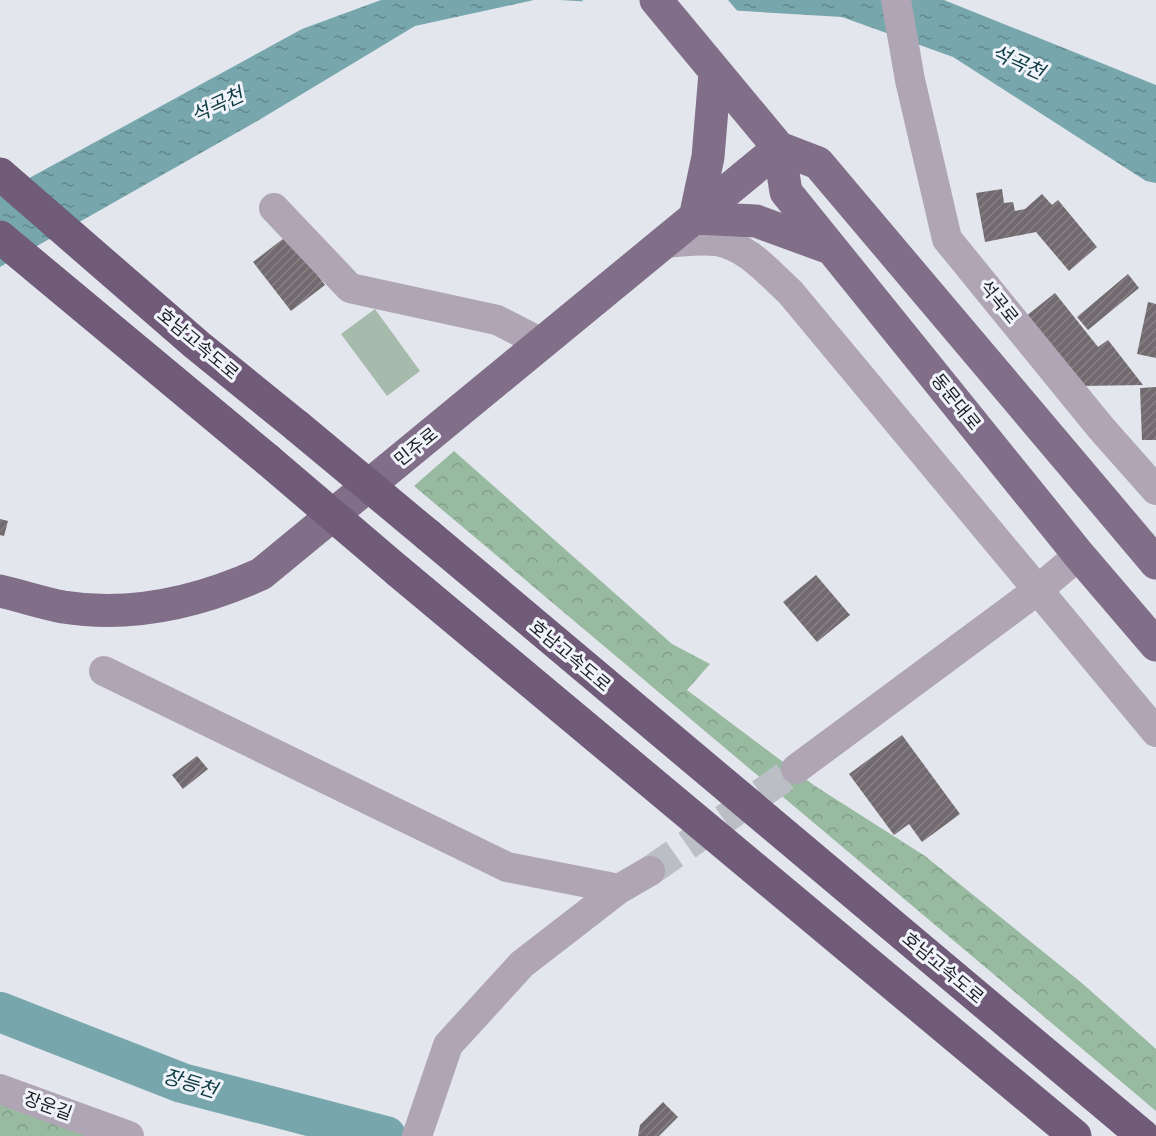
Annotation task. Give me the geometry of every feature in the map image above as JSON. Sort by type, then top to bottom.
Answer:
[{"type":"highway","name":"호남고속도로","points":[[0,174],[147,302],[1143,1136]]},
{"type":"highway","points":[[0,237],[112,328],[398,571],[1075,1136]]},
{"type":"main road","name":"동문대로","points":[[656,0],[778,148],[818,163],[1156,563]]},
{"type":"main road","points":[[712,70],[708,157],[695,218],[756,221],[832,249]]},
{"type":"main road","name":"동문대로","points":[[778,148],[786,192],[1079,555],[1156,645]]},
{"type":"main road","name":"민주로","points":[[0,591],[63,607],[129,610],[171,605],[229,588],[261,574],[778,148]]},
{"type":"street","name":"석곡로","points":[[896,0],[910,80],[947,238],[1101,428],[1156,490]]},
{"type":"street","points":[[274,208],[350,288],[497,320],[542,343]]},
{"type":"street","points":[[664,243],[716,241],[749,254],[790,292],[1156,732]]},
{"type":"street","points":[[796,769],[1039,589],[1079,555]]},
{"type":"street","points":[[104,670],[507,867],[619,889]]},
{"type":"street","points":[[421,1122],[448,1045],[522,964],[619,889],[650,871]]},
{"type":"street","name":"장운길","points":[[0,1089],[129,1136]]},
{"type":"green space","points":[[375,309],[420,371],[387,396],[341,334]]},
{"type":"green space","points":[[454,451],[672,644],[710,664],[687,690],[815,786],[925,856],[1083,984],[1156,1049],[1156,1111],[414,486]]},
{"type":"green space","points":[[0,1097],[106,1136],[0,1136]]},
{"type":"water","name":"석곡천","points":[[381,0],[534,0],[415,26],[259,120],[0,267],[0,194],[302,29]]},
{"type":"water","name":"석곡천","points":[[560,0],[944,0],[1156,85],[1156,183],[1146,181],[953,57],[842,17]]},
{"type":"pier","points":[[582,0],[728,0],[739,13],[586,5]]},
{"type":"building","points":[[1002,189],[1004,203],[1013,202],[1015,211],[1025,209],[1042,194],[1052,205],[1058,200],[1097,247],[1069,271],[1036,232],[985,242],[976,193]]},
{"type":"building","points":[[288,235],[325,285],[291,311],[253,262]]},
{"type":"building","points":[[1128,274],[1139,288],[1088,330],[1077,317]]},
{"type":"building","points":[[1055,293],[1098,347],[1108,340],[1143,385],[1081,386],[1025,317]]},
{"type":"building","points":[[1148,302],[1156,304],[1156,358],[1137,354]]},
{"type":"building","points":[[1156,387],[1156,440],[1142,440],[1140,388]]},
{"type":"building","points":[[0,519],[8,521],[4,536],[0,535]]},
{"type":"building","points":[[816,575],[850,615],[817,642],[783,602]]},
{"type":"building","points":[[902,735],[960,814],[922,842],[909,824],[894,835],[849,774]]},
{"type":"building","points":[[197,756],[208,769],[183,789],[172,775]]},
{"type":"building","points":[[663,1102],[678,1117],[659,1136],[638,1136],[640,1125]]},
{"type":"waterway","name":"장등천","points":[[0,1012],[182,1083],[386,1136]]},
{"type":"tunnel","points":[[650,871],[796,769]]}]
